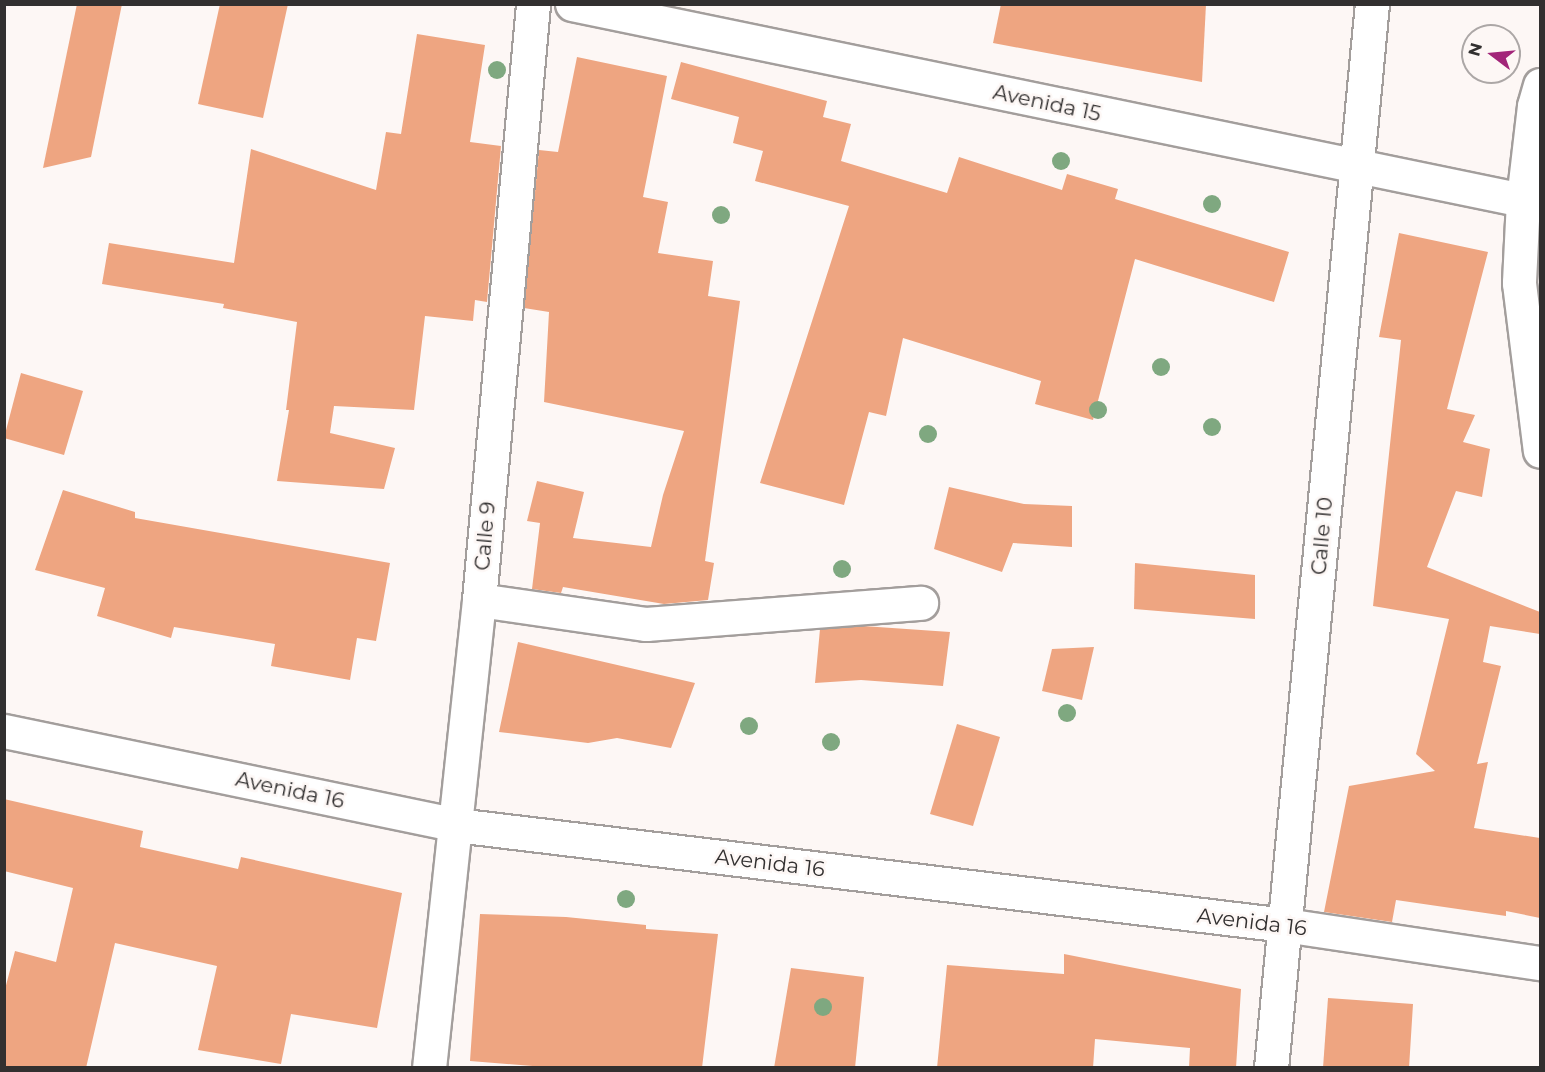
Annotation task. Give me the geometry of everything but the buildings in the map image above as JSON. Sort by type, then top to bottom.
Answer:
[{"type":"street","name":"Calle 9","points":[[429,1068],[479,600],[533,4]]},
{"type":"street","name":"Avenida 15","points":[[572,4],[1523,200]]},
{"type":"street","name":"Calle 10","points":[[1271,1068],[1371,4]]},
{"type":"street","points":[[1540,84],[1534,106],[1523,200],[1519,283],[1540,451]]},
{"type":"street","points":[[479,600],[646,624],[921,603]]},
{"type":"street","name":"Avenida 16","points":[[4,731],[456,825],[1285,925],[1540,963]]}]
